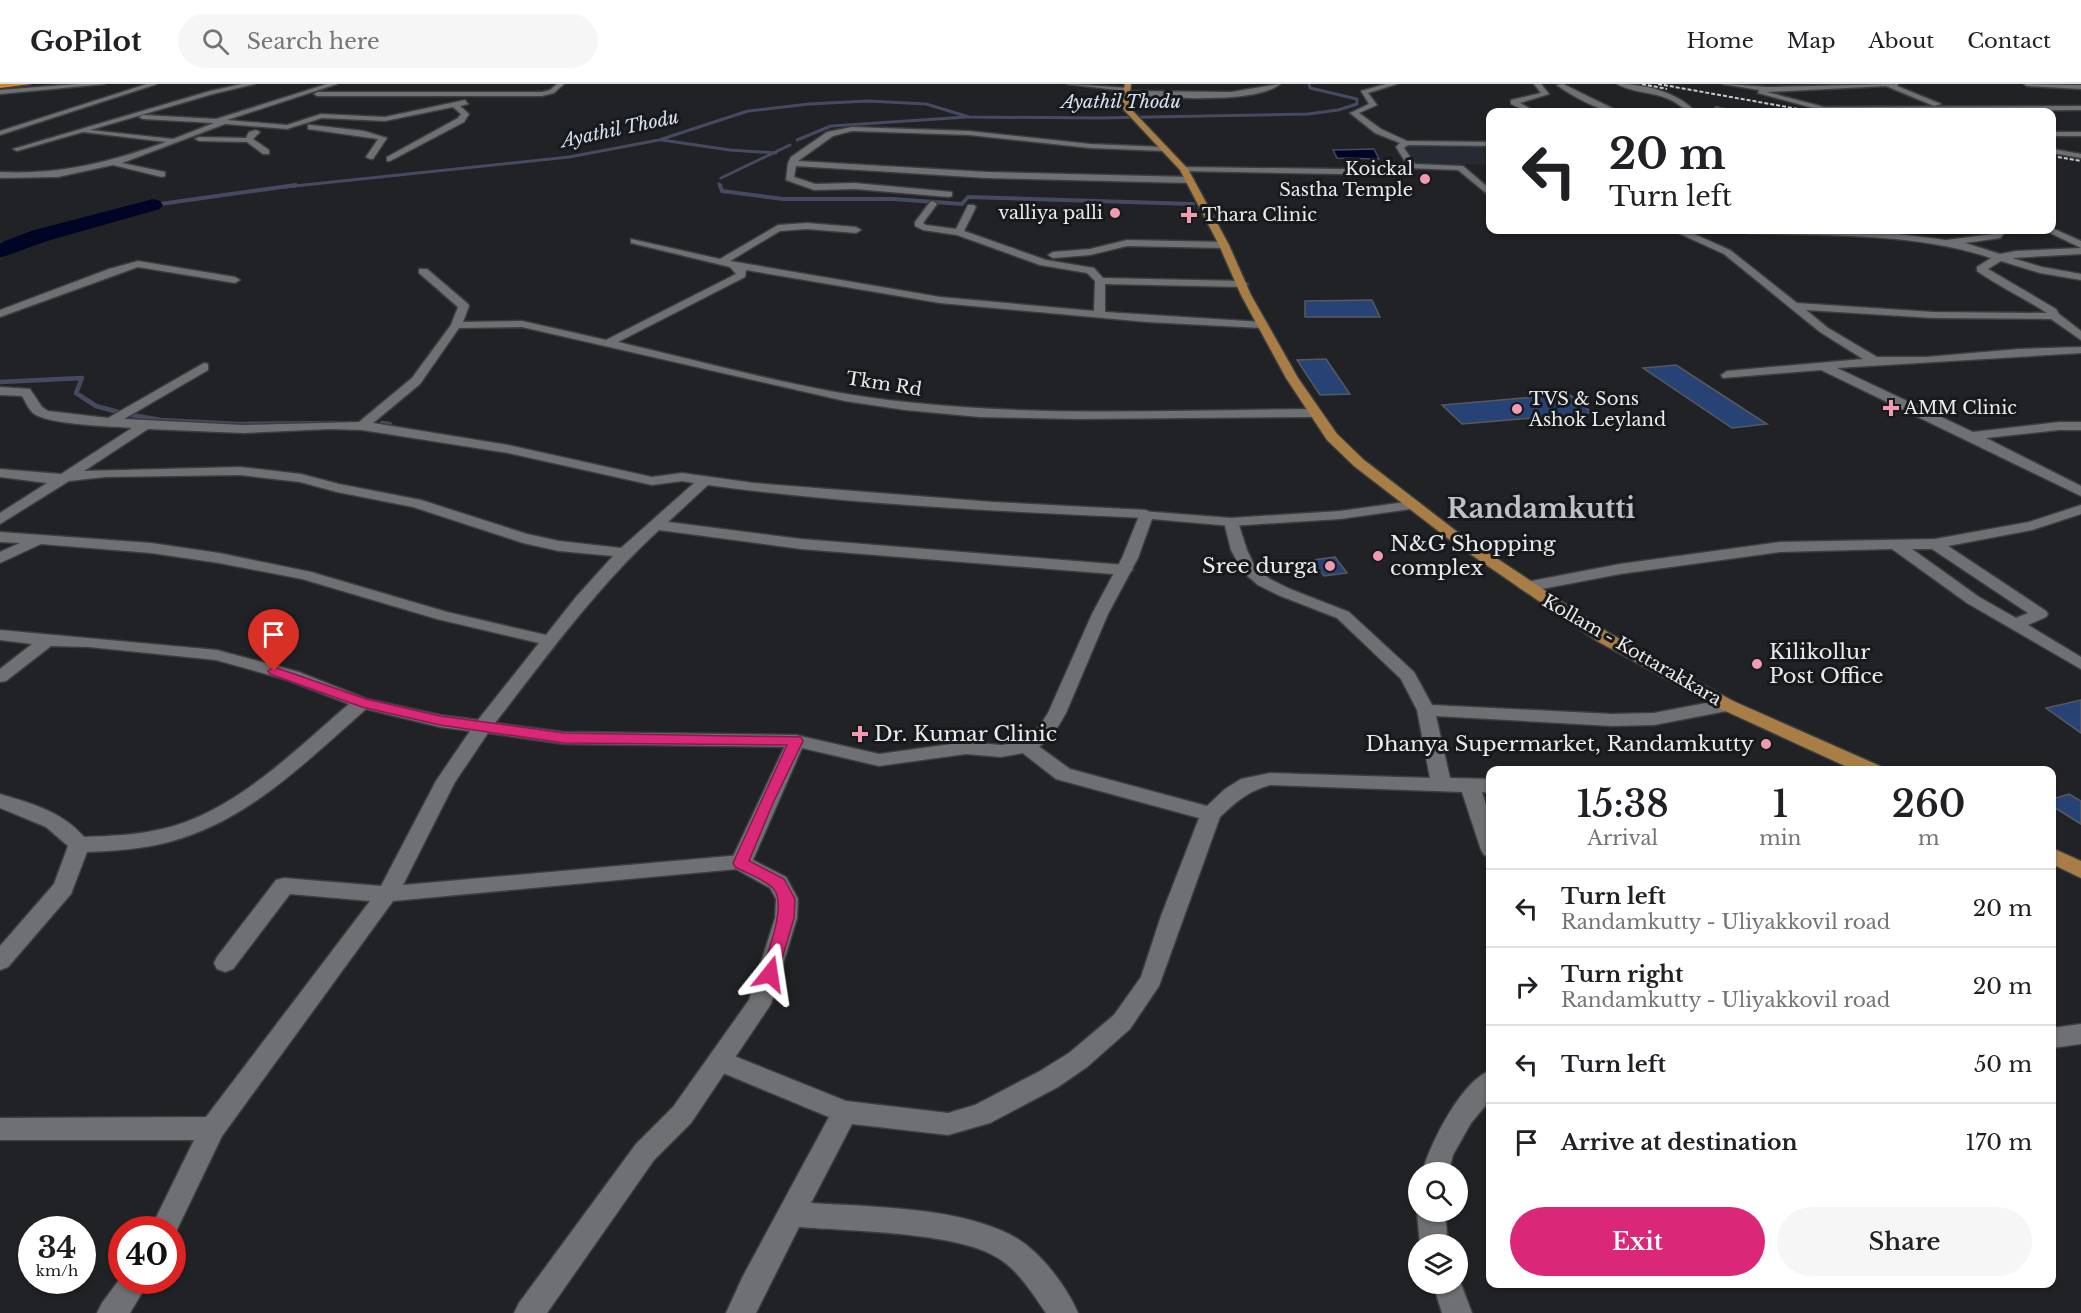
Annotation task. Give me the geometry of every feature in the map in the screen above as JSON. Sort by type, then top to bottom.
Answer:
[{"type":"highway","points":[[0,86],[28,84]]},
{"type":"main road","name":"Kollam - Kottarakkara","points":[[1127,89],[1125,101],[1128,110],[1187,174],[1262,325],[1314,413],[1332,437],[1359,463],[1526,587],[1603,637],[1727,705],[1861,766]]},
{"type":"main road","points":[[2056,857],[2081,870]]},
{"type":"street","points":[[0,92],[102,84]]},
{"type":"street","points":[[0,133],[154,84]]},
{"type":"street","points":[[17,149],[228,88],[252,84]]},
{"type":"street","points":[[308,84],[331,85]]},
{"type":"street","points":[[365,94],[385,84]]},
{"type":"street","points":[[476,92],[490,84]]},
{"type":"street","points":[[303,93],[549,93],[561,84]]},
{"type":"street","points":[[1070,84],[1234,94],[1274,89],[1277,84]]},
{"type":"street","points":[[1394,84],[1363,92],[1371,99],[1372,105],[1354,113],[1378,130],[1406,143],[1486,144]]},
{"type":"street","points":[[1525,108],[1514,102],[1546,94],[1537,84]]},
{"type":"street","points":[[1544,84],[1565,84]]},
{"type":"street","points":[[1620,84],[1661,93],[1681,102],[1688,108]]},
{"type":"street","points":[[1726,84],[1767,89]]},
{"type":"street","points":[[1887,84],[1935,103],[1957,108]]},
{"type":"street","points":[[1820,108],[1760,92],[1794,85],[1895,84]]},
{"type":"street","points":[[2027,84],[2081,87]]},
{"type":"street","points":[[0,175],[36,178],[113,163],[220,122],[331,85]]},
{"type":"street","points":[[1560,85],[1607,108]]},
{"type":"street","points":[[1843,85],[1864,94]]},
{"type":"street","points":[[127,116],[285,128],[321,116],[386,119],[456,105],[486,93]]},
{"type":"street","points":[[156,99],[175,94]]},
{"type":"street","points":[[106,99],[127,103]]},
{"type":"street","points":[[2002,99],[2025,108]]},
{"type":"street","points":[[137,104],[166,106]]},
{"type":"street","points":[[390,159],[465,117],[456,105]]},
{"type":"street","points":[[2056,108],[2081,108]]},
{"type":"street","points":[[10,120],[39,120]]},
{"type":"street","points":[[26,125],[47,127]]},
{"type":"street","points":[[296,125],[364,133],[383,138],[370,157]]},
{"type":"street","points":[[249,140],[252,134],[268,126]]},
{"type":"street","points":[[57,128],[175,141]]},
{"type":"street","points":[[948,194],[855,186],[808,187],[789,178],[792,163],[805,150],[830,134],[852,129],[969,133],[1090,146],[1164,149]]},
{"type":"street","points":[[2056,134],[2081,134]]},
{"type":"street","points":[[199,139],[249,140],[266,152]]},
{"type":"street","points":[[40,142],[65,145]]},
{"type":"street","points":[[1406,143],[1400,147],[1410,160],[1411,164],[1408,166]]},
{"type":"street","points":[[2056,152],[2081,156]]},
{"type":"street","points":[[113,163],[162,174]]},
{"type":"street","points":[[792,163],[987,175],[1187,174],[1408,166],[1460,168],[1486,190]]},
{"type":"street","points":[[36,178],[82,168],[78,165]]},
{"type":"street","points":[[36,178],[48,182]]},
{"type":"street","points":[[933,204],[918,224],[923,227],[959,232],[1044,263],[1090,270],[1100,281],[1099,315]]},
{"type":"street","points":[[959,232],[971,207]]},
{"type":"street","points":[[722,262],[778,228],[807,226],[856,230]]},
{"type":"street","points":[[2056,231],[2081,234]]},
{"type":"street","points":[[2056,232],[2081,245]]},
{"type":"street","points":[[1688,234],[1727,252],[1824,330],[1875,361]]},
{"type":"street","points":[[1854,234],[1956,244],[1998,234]]},
{"type":"street","points":[[1935,234],[1956,244],[1999,258],[2048,272],[2081,277]]},
{"type":"street","points":[[633,242],[734,265],[940,300],[1099,315],[1262,325]]},
{"type":"street","points":[[1019,253],[1071,254],[1090,252],[1116,244],[1142,242],[1224,245]]},
{"type":"street","points":[[2081,251],[2020,254],[1989,261],[1981,269],[2001,283],[2052,310],[2054,316],[2081,338]]},
{"type":"street","points":[[0,314],[113,271],[138,264],[235,280]]},
{"type":"street","points":[[610,342],[737,279],[741,275],[741,270],[734,265]]},
{"type":"street","points":[[362,426],[416,381],[456,325],[464,306],[423,271]]},
{"type":"street","points":[[1100,281],[1243,284]]},
{"type":"street","points":[[1794,306],[1933,315],[2054,316]]},
{"type":"street","name":"Tkm Rd","points":[[456,325],[522,324],[610,342],[783,383],[905,406],[980,413],[1035,414],[1314,413]]},
{"type":"street","points":[[1727,375],[1875,361],[1926,361],[2081,350]]},
{"type":"street","points":[[1825,366],[1972,436],[2081,492]]},
{"type":"street","points":[[110,422],[204,367]]},
{"type":"street","points":[[0,391],[26,392],[37,410],[44,414],[146,425],[243,429],[330,425],[362,426],[508,449],[652,481],[682,477],[704,481],[982,505],[1146,513],[1231,522],[1340,515],[1413,505]]},
{"type":"street","points":[[0,520],[146,425]]},
{"type":"street","points":[[1972,436],[2059,426],[2081,426]]},
{"type":"street","points":[[0,473],[52,479],[105,473],[240,471],[301,478],[337,488],[416,503],[523,538],[558,546],[625,553]]},
{"type":"street","points":[[171,1216],[213,1128],[387,894],[447,781],[484,725],[582,600],[625,553],[704,481]]},
{"type":"street","points":[[1526,587],[1620,569],[1780,547],[1935,544],[2032,526],[2081,509]]},
{"type":"street","points":[[0,634],[47,641],[89,642],[217,655],[293,676],[362,703],[440,721],[484,725],[564,738],[796,741],[879,760],[966,748],[1001,751],[1027,747],[1046,730],[1057,713],[1100,614],[1125,570],[1146,513]]},
{"type":"street","points":[[1231,522],[1239,550],[1249,569],[1264,582],[1284,592],[1343,615],[1408,676],[1426,711],[1441,783]]},
{"type":"street","points":[[657,525],[801,544],[1125,570]]},
{"type":"street","points":[[0,537],[152,548],[305,575],[443,616],[549,642]]},
{"type":"street","points":[[0,558],[39,540]]},
{"type":"street","points":[[1935,544],[2040,614],[2019,623]]},
{"type":"street","points":[[1896,545],[1973,600],[2081,664]]},
{"type":"street","points":[[0,677],[47,641]]},
{"type":"street","points":[[79,845],[135,842],[178,832],[224,813],[254,794],[362,703]]},
{"type":"street","points":[[1426,711],[1623,720],[1654,719],[1727,705]]},
{"type":"street","points":[[741,863],[766,803],[796,741]]},
{"type":"street","points":[[1027,747],[1063,774],[1211,814]]},
{"type":"street","points":[[720,1061],[845,1112],[948,1124],[981,1114],[1049,1079],[1078,1060],[1122,1022],[1151,980],[1172,916],[1211,814],[1232,794],[1248,784],[1270,779],[1480,785],[1486,820]]},
{"type":"street","points":[[0,801],[38,813],[72,835],[79,845]]},
{"type":"street","points":[[0,961],[63,888],[79,845]]},
{"type":"street","points":[[225,963],[284,886],[387,894],[741,863],[778,883],[787,899],[786,918],[759,1004],[682,1115],[645,1152],[529,1313]]},
{"type":"street","points":[[2056,1037],[2081,1034]]},
{"type":"street","points":[[1438,1162],[1441,1152],[1462,1115],[1486,1087]]},
{"type":"street","points":[[741,1313],[845,1112]]},
{"type":"street","points":[[0,1129],[213,1128]]},
{"type":"street","points":[[791,1214],[926,1226],[975,1235],[1009,1248],[1034,1274],[1063,1313]]},
{"type":"street","points":[[112,1313],[126,1294]]},
{"type":"street","points":[[1450,1294],[1457,1313]]},
{"type":"shaded area","points":[[1404,145],[1486,145],[1486,165],[1415,163]]},
{"type":"water","points":[[1374,149],[1379,159],[1337,158],[1333,150]]},
{"type":"water","points":[[39,236],[0,258],[0,243]]},
{"type":"building","points":[[1372,300],[1380,317],[1305,317],[1305,301]]},
{"type":"building","points":[[1326,359],[1350,394],[1320,395],[1297,360]]},
{"type":"building","points":[[1676,365],[1767,424],[1732,428],[1643,368]]},
{"type":"building","name":"TVS & Sons Ashok Leyland","points":[[1569,394],[1592,413],[1462,424],[1442,405]]},
{"type":"building","name":"Sree durga","points":[[1335,557],[1347,573],[1324,576],[1312,560]]},
{"type":"building","points":[[2081,700],[2081,733],[2046,708]]},
{"type":"building","points":[[2069,794],[2081,801],[2081,824],[2056,808],[2056,798]]},
{"type":"waterway","name":"Ayathil Thodu","points":[[285,187],[569,157],[659,140],[748,111],[809,104],[868,101],[926,104],[969,117],[1099,118],[1308,114],[1338,110],[1357,104],[1357,99],[1310,88],[1309,84]]},
{"type":"waterway","points":[[797,140],[831,126],[967,117]]},
{"type":"waterway","points":[[662,140],[730,150],[774,153]]},
{"type":"waterway","points":[[774,153],[790,145]]},
{"type":"waterway","points":[[721,178],[774,153]]},
{"type":"waterway","name":"Ayathil Thodu","points":[[153,205],[296,185]]},
{"type":"waterway","points":[[720,185],[722,191],[783,199],[893,199],[962,204],[968,197],[1193,204]]},
{"type":"waterway","points":[[0,251],[39,236],[153,205]]},
{"type":"waterway","points":[[0,382],[82,378],[76,393],[96,406],[161,420],[239,424],[337,423]]},
{"type":"waterway","points":[[382,423],[390,424]]},
{"type":"railway","points":[[1642,84],[1667,89]]},
{"type":"railway","points":[[1658,84],[1793,108]]},
{"type":"railway","points":[[2056,157],[2081,161]]},
{"type":"place","name":"Koickal Sastha Temple","points":[[1425,179]]},
{"type":"place","name":"valliya palli","points":[[1115,213]]},
{"type":"place","name":"Thara Clinic","points":[[1189,215]]},
{"type":"place","name":"AMM Clinic","points":[[1891,408]]},
{"type":"place","name":"TVS & Sons Ashok Leyland","points":[[1517,409]]},
{"type":"place","name":"N&G Shopping complex","points":[[1378,556]]},
{"type":"place","name":"Sree durga","points":[[1330,566]]},
{"type":"place","name":"Kilikollur Post Office","points":[[1757,664]]},
{"type":"place","name":"Dr. Kumar Clinic","points":[[860,734]]},
{"type":"place","name":"Dhanya Supermarket, Randamkutty","points":[[1766,744]]},
{"type":"district","name":"Randamkutti","points":[[1541,509]]},
{"type":"route","points":[[274,671],[362,703],[440,721],[484,725],[564,738],[796,741],[766,803],[741,863],[778,883],[787,899],[786,918],[770,974]]}]
